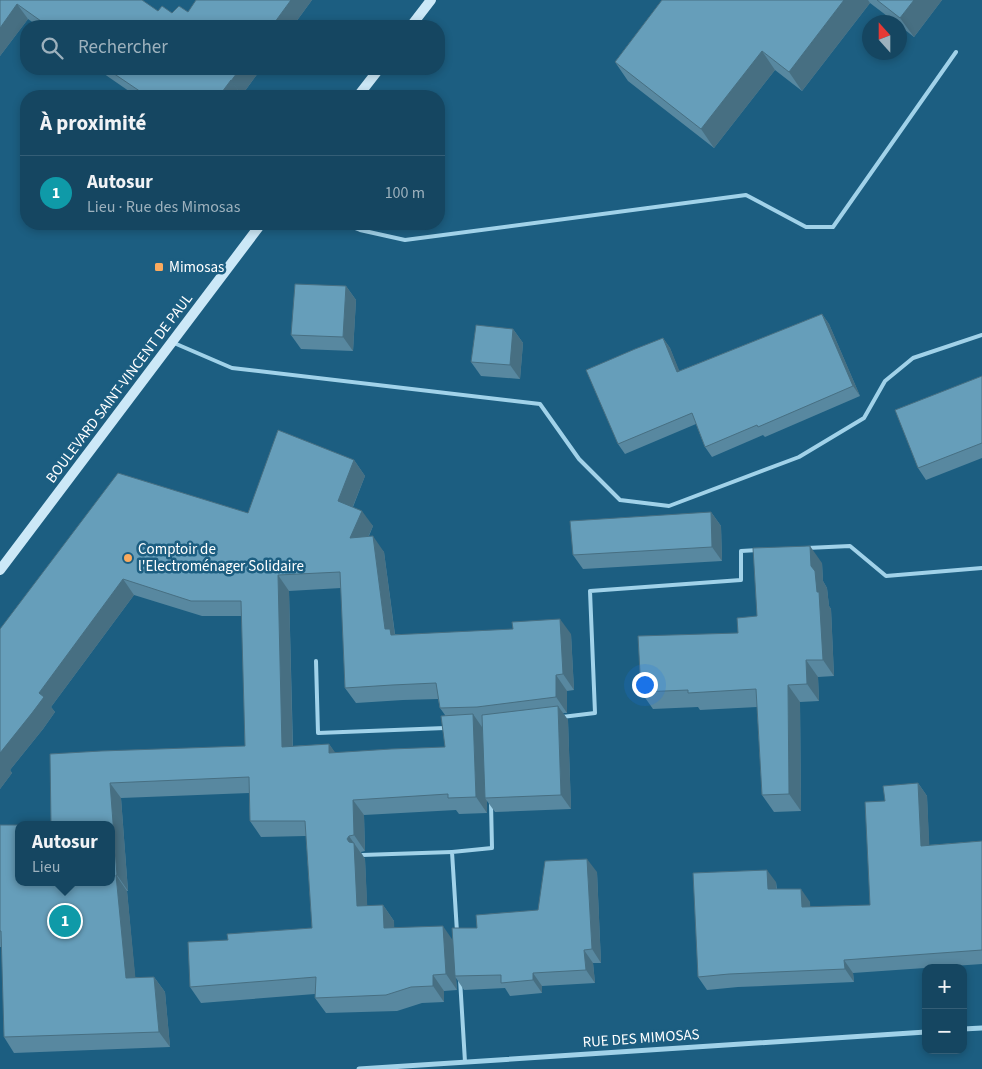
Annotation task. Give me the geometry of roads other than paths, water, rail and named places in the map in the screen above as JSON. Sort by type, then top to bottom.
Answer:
[{"type":"main road","points":[[416,20],[431,0]]},
{"type":"main road","points":[[363,90],[374,75]]},
{"type":"main road","name":"BOULEVARD SAINT-VINCENT DE PAUL","points":[[0,570],[256,230]]},
{"type":"street","points":[[967,1029],[982,1028]]},
{"type":"street","name":"RUE DES MIMOSAS","points":[[359,1069],[922,1032]]},
{"type":"lane","points":[[360,230],[405,240],[746,195],[806,226],[833,227],[956,52]]},
{"type":"lane","points":[[172,342],[232,368],[540,404],[579,459],[620,500],[669,506],[799,457],[864,418],[885,381],[913,358],[982,335]]},
{"type":"lane","points":[[800,548],[850,546],[886,576],[982,568]]},
{"type":"lane","points":[[556,718],[595,713],[590,591],[741,580],[741,551],[760,550]]},
{"type":"lane","points":[[316,661],[318,733],[448,728]]},
{"type":"lane","points":[[362,855],[452,852],[492,848],[491,801]]},
{"type":"lane","points":[[452,852],[458,938]]},
{"type":"lane","points":[[460,976],[466,1062]]},
{"type":"place","name":"Mimosas","points":[[159,267]]},
{"type":"place","name":"Comptoir de l'Electroménager Solidaire","points":[[128,558]]},
{"type":"place","name":"Autosur","points":[[65,921]]}]
